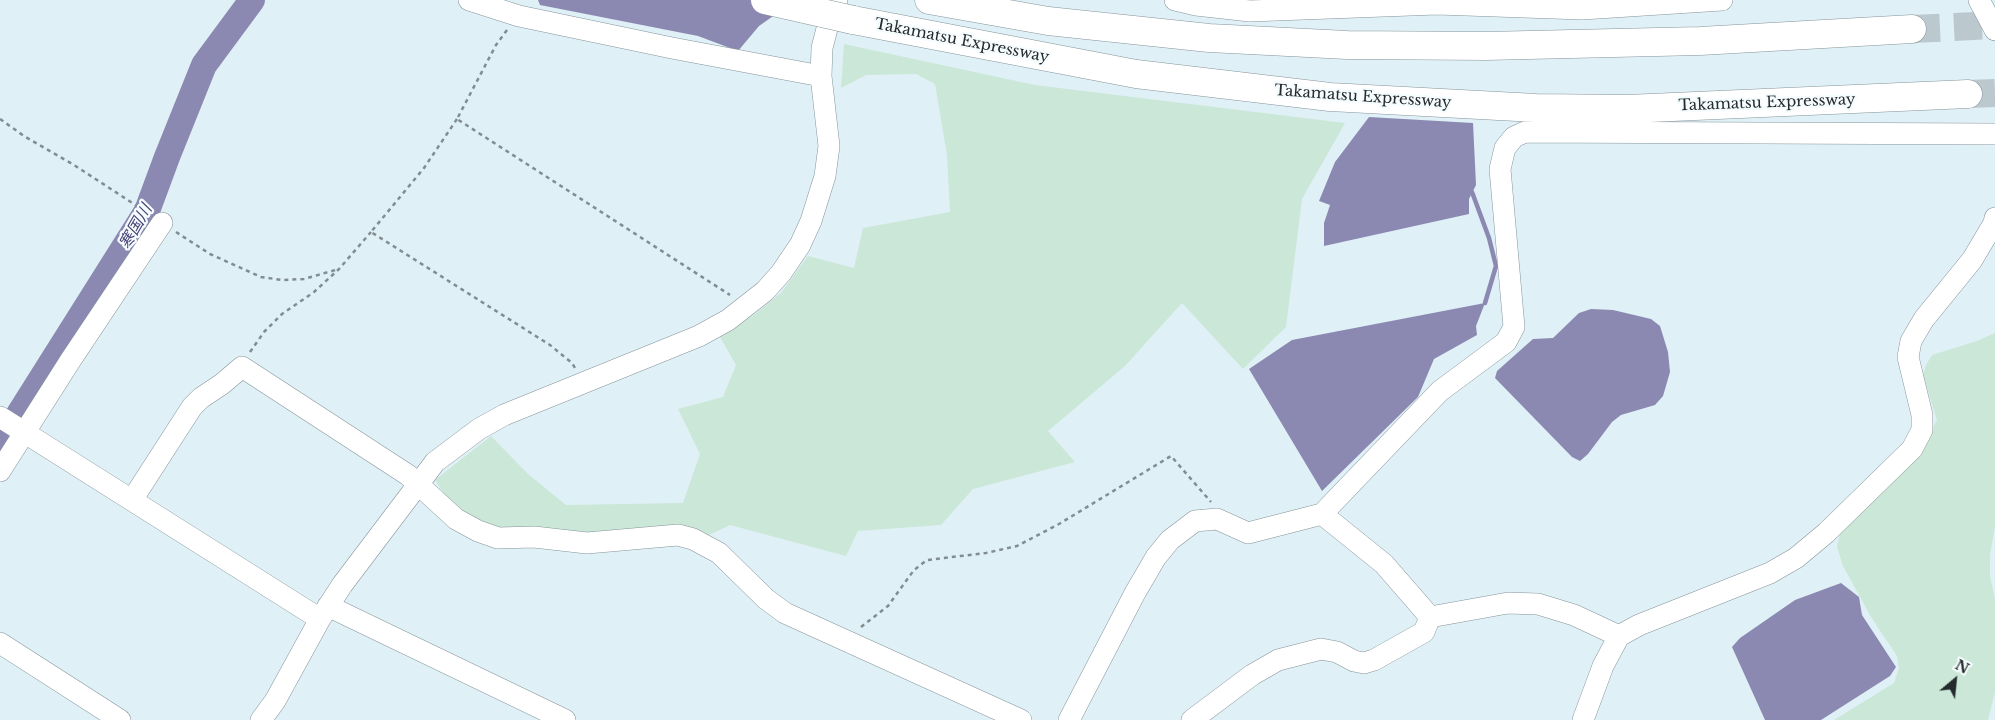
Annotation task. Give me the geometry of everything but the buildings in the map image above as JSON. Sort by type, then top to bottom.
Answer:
[{"type":"highway","name":"Takamatsu Expressway","points":[[765,0],[845,10],[1136,74],[1330,97],[1536,108],[1627,108],[1968,94]]},
{"type":"highway","points":[[929,0],[1048,21],[1209,38],[1347,45],[1486,46],[1700,41],[1912,29]]},
{"type":"street","points":[[469,0],[519,16],[672,48],[821,76]]},
{"type":"street","points":[[1175,0],[1196,5],[1250,11],[1437,4],[1582,9],[1722,0]]},
{"type":"street","points":[[1979,0],[1995,30]]},
{"type":"street","points":[[261,720],[275,701],[324,613],[435,462],[479,429],[504,415],[699,336],[728,320],[743,309],[765,291],[781,273],[800,245],[818,202],[825,176],[828,146],[821,76],[822,48],[832,9],[845,10]]},
{"type":"street","points":[[1069,720],[1134,592],[1156,557],[1170,540],[1195,521],[1217,519],[1248,533],[1322,514],[1440,391],[1506,342],[1514,327],[1500,169],[1506,148],[1514,137],[1525,132],[1995,134]]},
{"type":"street","points":[[1583,720],[1603,666],[1619,636],[1639,625],[1770,573],[1796,558],[1826,533],[1912,449],[1922,430],[1922,415],[1908,357],[1911,341],[1924,319],[1972,260],[1994,224],[1995,218]]},
{"type":"street","points":[[0,471],[162,223]]},
{"type":"street","points":[[132,500],[192,407],[242,366],[418,483],[456,519],[478,532],[498,538],[534,536],[588,543],[678,535],[693,539],[719,553],[766,599],[785,613],[1021,720]]},
{"type":"street","points":[[0,417],[132,500],[324,613],[565,720]]},
{"type":"street","points":[[1322,514],[1384,564],[1430,617]]},
{"type":"street","points":[[1430,617],[1508,603],[1538,604],[1574,615],[1619,636]]},
{"type":"street","points":[[1192,720],[1252,675],[1278,660],[1321,649],[1337,652],[1354,661],[1364,663],[1374,660],[1424,632],[1430,617]]},
{"type":"street","points":[[0,643],[120,720]]},
{"type":"path","points":[[242,366],[264,332],[282,314],[314,292],[339,269],[424,168],[457,119],[496,45],[519,16]]},
{"type":"path","points":[[0,119],[137,206]]},
{"type":"path","points":[[457,119],[733,297],[743,309]]},
{"type":"path","points":[[162,223],[210,254],[261,277],[282,280],[304,279],[339,269]]},
{"type":"path","points":[[371,232],[550,345],[572,363],[584,382]]},
{"type":"path","points":[[836,637],[865,626],[888,606],[914,570],[927,560],[986,553],[1017,546],[1059,524],[1171,456],[1211,502],[1217,519]]},
{"type":"green space","points":[[844,44],[1035,85],[1345,123],[1302,199],[1286,327],[1243,369],[1182,303],[1125,366],[1048,431],[1075,462],[973,489],[941,525],[858,531],[846,556],[730,525],[705,537],[589,537],[495,533],[454,509],[435,480],[491,436],[528,474],[566,505],[683,503],[700,454],[678,409],[723,397],[736,365],[720,337],[755,314],[781,293],[808,256],[854,268],[863,228],[950,212],[947,155],[935,84],[916,74],[866,75],[841,88]]},
{"type":"green space","points":[[1995,333],[1995,526],[1990,555],[1990,576],[1995,599],[1995,692],[1988,720],[1834,720],[1894,683],[1899,668],[1897,656],[1871,617],[1843,566],[1837,547],[1840,534],[1932,429],[1937,420],[1923,375],[1932,355],[1977,341]]},
{"type":"water","points":[[538,0],[796,0],[759,26],[738,51],[698,36],[540,5]]},
{"type":"water","points":[[1369,117],[1473,123],[1476,185],[1469,199],[1469,214],[1324,246],[1324,223],[1330,205],[1319,201],[1335,162]]},
{"type":"water","points":[[1485,303],[1476,326],[1477,335],[1434,359],[1418,397],[1322,491],[1249,369],[1292,340]]},
{"type":"water","points":[[1591,309],[1613,310],[1651,319],[1660,326],[1668,352],[1670,372],[1663,396],[1655,405],[1621,415],[1612,422],[1588,454],[1580,461],[1572,457],[1495,378],[1497,371],[1533,339],[1553,338],[1579,313]]},
{"type":"water","points":[[1841,583],[1859,597],[1862,615],[1896,667],[1890,676],[1821,720],[1765,720],[1732,647],[1740,638],[1795,600]]},
{"type":"waterway","name":"寒国川","points":[[0,444],[147,211],[204,65],[252,0]]},
{"type":"waterway","points":[[1472,192],[1489,238],[1496,266],[1485,303]]},
{"type":"tunnel","points":[[1912,29],[1995,25]]},
{"type":"tunnel","points":[[1968,94],[1995,93]]}]
